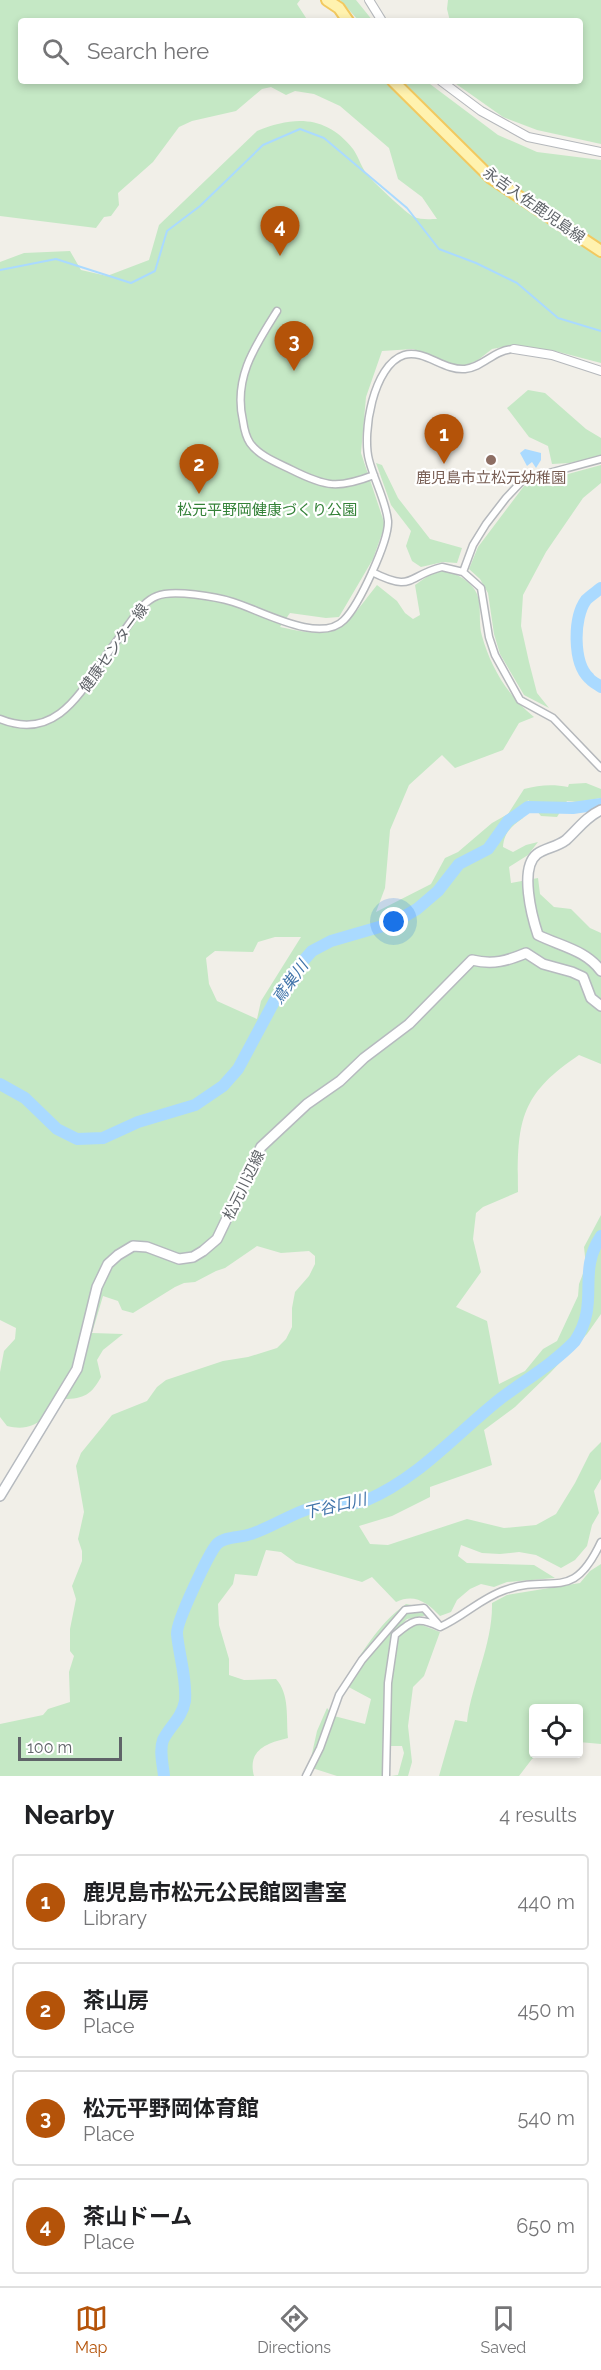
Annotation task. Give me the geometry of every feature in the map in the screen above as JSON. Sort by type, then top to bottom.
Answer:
[{"type":"main road","points":[[327,0],[339,8],[346,18]]},
{"type":"main road","name":"永吉入佐鹿児島線","points":[[396,84],[490,177],[601,251]]},
{"type":"main road","points":[[601,810],[591,814],[566,840],[537,854],[529,865],[528,882],[533,921],[538,935],[558,946],[579,951],[601,971]]},
{"type":"main road","name":"松元川辺線","points":[[0,1496],[77,1369],[97,1287],[108,1264],[133,1246],[147,1247],[179,1258],[193,1257],[203,1251],[217,1239],[261,1147],[307,1104],[340,1081],[364,1058],[409,1024],[472,960],[489,964],[506,961],[526,953],[543,964],[583,977],[591,998],[601,1006]]},
{"type":"street","points":[[369,0],[380,18]]},
{"type":"street","points":[[445,84],[481,111],[528,137],[601,152]]},
{"type":"street","points":[[277,311],[251,352],[243,371],[240,409],[250,443],[261,454],[317,483],[346,484],[374,476]]},
{"type":"street","name":"健康センター線","points":[[0,719],[17,725],[32,725],[57,716],[78,697],[143,605],[156,596],[178,594],[220,598],[303,626],[332,628],[345,620],[372,572],[388,523],[369,459],[368,425],[372,402],[382,375],[388,366],[403,355],[412,354],[456,369],[466,369],[477,366],[494,353],[514,349],[552,356],[601,371]]},
{"type":"street","points":[[463,572],[472,545],[506,498],[523,480],[601,459]]},
{"type":"street","points":[[372,572],[397,583],[409,582],[442,567],[463,572],[481,588],[489,637],[495,655],[520,700],[553,718],[601,768]]},
{"type":"street","points":[[440,1627],[504,1590],[567,1582],[578,1577],[601,1542]]},
{"type":"street","points":[[306,1776],[320,1748],[339,1695],[362,1660],[405,1610],[424,1608],[440,1627]]},
{"type":"street","points":[[386,1776],[388,1683],[395,1635],[410,1623],[420,1619],[440,1627]]},
{"type":"green space","name":"松元平野岡健康づくり公園","points":[[0,0],[300,0],[297,4],[306,18],[18,18],[18,84],[390,84],[491,185],[601,256],[601,363],[555,351],[515,345],[492,349],[478,360],[467,365],[455,366],[413,349],[382,351],[366,397],[361,453],[385,525],[373,559],[339,617],[326,618],[290,613],[280,627],[316,633],[338,628],[347,622],[377,585],[397,601],[405,613],[413,619],[420,615],[415,585],[435,572],[453,573],[470,584],[477,594],[481,631],[490,659],[508,691],[534,717],[519,723],[503,750],[455,768],[442,755],[409,785],[390,830],[385,888],[376,912],[431,884],[445,858],[458,852],[492,823],[508,814],[524,789],[546,785],[568,787],[569,784],[586,783],[601,789],[601,798],[577,802],[567,801],[557,817],[541,816],[528,800],[523,818],[509,830],[505,837],[503,847],[513,852],[538,842],[528,855],[509,867],[511,883],[538,878],[540,894],[554,907],[571,909],[590,928],[601,933],[601,1064],[579,1055],[544,1084],[533,1098],[521,1129],[518,1192],[483,1207],[476,1213],[473,1239],[481,1272],[456,1307],[487,1321],[499,1384],[525,1371],[543,1349],[557,1341],[578,1296],[579,1284],[586,1266],[584,1247],[601,1215],[601,1314],[587,1334],[550,1373],[515,1407],[484,1430],[492,1465],[430,1487],[430,1497],[392,1516],[359,1526],[370,1544],[388,1545],[467,1519],[504,1528],[536,1525],[556,1514],[590,1453],[601,1442],[601,1479],[594,1491],[599,1513],[592,1525],[587,1546],[575,1560],[561,1568],[536,1555],[519,1552],[482,1553],[461,1545],[458,1556],[467,1563],[534,1565],[555,1578],[507,1582],[494,1587],[481,1584],[470,1589],[457,1600],[451,1612],[440,1616],[420,1600],[409,1598],[396,1602],[372,1577],[362,1582],[296,1563],[281,1552],[266,1550],[257,1576],[235,1574],[233,1584],[218,1604],[219,1625],[229,1659],[229,1675],[244,1680],[276,1679],[284,1692],[288,1738],[260,1749],[253,1760],[254,1776],[0,1776],[0,1724],[43,1715],[48,1709],[70,1702],[69,1672],[74,1656],[70,1651],[70,1629],[76,1599],[72,1586],[82,1561],[78,1539],[84,1512],[76,1466],[81,1453],[112,1415],[147,1401],[157,1387],[166,1380],[223,1361],[248,1357],[277,1348],[286,1339],[292,1327],[295,1292],[309,1276],[315,1264],[315,1256],[309,1251],[281,1253],[257,1246],[225,1268],[195,1282],[175,1287],[133,1313],[122,1310],[118,1301],[103,1296],[92,1333],[123,1334],[103,1350],[97,1360],[101,1377],[94,1388],[82,1397],[64,1399],[39,1422],[32,1425],[17,1428],[7,1426],[0,1417],[0,1372],[4,1351],[15,1339],[16,1328],[0,1320],[0,262],[24,253],[70,251],[81,270],[107,276],[149,260],[159,225],[257,131],[297,121],[321,124],[332,130],[353,149],[369,177],[410,215],[416,218],[437,219],[422,197],[398,179],[389,148],[340,106],[314,94],[295,91],[286,95],[271,87],[262,89],[236,111],[192,121],[179,127],[153,162],[118,193],[119,205],[111,216],[104,217],[96,228],[0,216]],"holes":[[[275,937],[301,937],[261,1001],[257,1019],[217,1001],[209,984],[206,958],[215,951],[253,952],[258,942]]]},
{"type":"green space","points":[[340,0],[356,0],[371,18],[356,18]]},
{"type":"green space","points":[[448,0],[601,0],[601,144],[537,130],[503,117],[456,84],[583,84],[583,18],[449,18]]},
{"type":"green space","points":[[406,84],[430,84],[498,135],[537,152],[601,160],[601,245],[491,172]]},
{"type":"green space","points":[[528,390],[545,393],[586,429],[601,438],[601,456],[570,463],[552,464],[548,446],[529,437],[507,408]]},
{"type":"green space","points":[[376,463],[382,465],[398,498],[430,539],[462,548],[457,563],[443,562],[421,567],[412,561],[406,546],[411,531],[391,505]]},
{"type":"green space","points":[[601,465],[601,483],[583,498],[546,552],[523,595],[521,626],[529,662],[537,693],[549,708],[524,695],[500,654],[494,634],[488,593],[480,579],[469,569],[478,547],[524,486]]},
{"type":"green space","points":[[601,1564],[601,1744],[583,1742],[583,1704],[529,1704],[529,1758],[534,1758],[519,1776],[439,1776],[455,1720],[467,1722],[486,1648],[492,1603],[507,1595],[580,1583],[590,1571]]},
{"type":"green space","points":[[406,1604],[417,1606],[428,1615],[407,1619],[392,1635],[385,1680],[383,1776],[337,1776],[309,1767],[317,1731],[327,1708],[334,1716],[365,1724],[371,1699],[343,1684],[378,1630]]},
{"type":"green space","points":[[412,1625],[422,1625],[440,1632],[424,1676],[413,1687],[408,1726],[412,1762],[408,1776],[391,1776],[398,1775],[404,1753],[402,1746],[391,1746],[391,1692],[395,1643],[399,1635]]},
{"type":"water","points":[[525,449],[541,453],[541,460],[536,468],[532,462],[527,466],[520,453]]},
{"type":"waterway","points":[[0,270],[56,259],[131,283],[155,271],[167,231],[200,206],[263,145],[300,129],[324,138],[407,208],[439,249],[476,263],[517,283],[558,318],[601,331]]},
{"type":"waterway","name":"下谷口川","points":[[601,588],[586,600],[577,629],[580,662],[592,681],[601,687]]},
{"type":"waterway","name":"鳶巣川","points":[[0,1084],[25,1098],[57,1129],[77,1139],[103,1138],[138,1122],[195,1105],[223,1086],[238,1069],[275,1000],[296,969],[312,951],[331,941],[393,923],[417,909],[438,891],[459,864],[488,849],[508,821],[528,807],[573,808],[601,804]]},
{"type":"waterway","name":"下谷口川","points":[[164,1776],[161,1753],[163,1740],[179,1717],[185,1701],[178,1627],[207,1560],[217,1544],[220,1541],[259,1531],[314,1507],[367,1500],[386,1491],[421,1467],[484,1412],[575,1341],[583,1327],[587,1313],[590,1263],[601,1236]]},
{"type":"place","name":"茶山ドーム","points":[[280,256]]},
{"type":"place","name":"松元平野岡体育館","points":[[294,371]]},
{"type":"place","name":"鹿児島市立松元幼稚園","points":[[491,460]]},
{"type":"place","name":"鹿児島市松元公民館図書室","points":[[444,464]]},
{"type":"place","name":"茶山房","points":[[199,494]]}]
